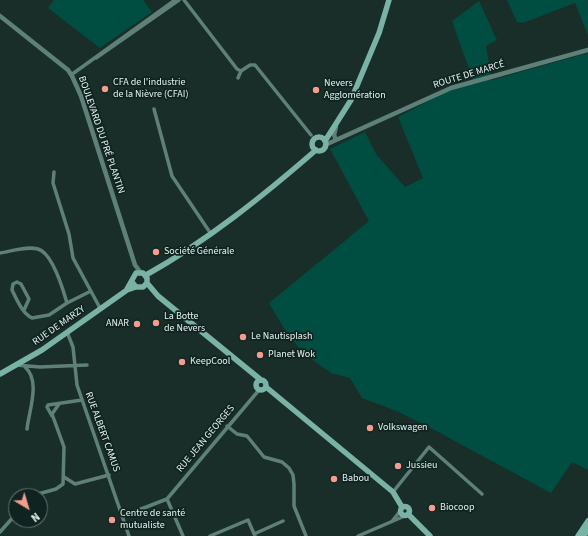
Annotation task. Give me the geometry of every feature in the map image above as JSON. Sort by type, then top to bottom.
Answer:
[{"type":"main road","points":[[134,275],[143,274],[211,234],[303,161],[318,142],[333,129],[351,100],[379,33],[390,0]]},
{"type":"main road","points":[[143,274],[145,285],[254,376],[264,390],[266,387],[393,492],[401,508],[409,508],[408,515],[430,536]]},
{"type":"main road","name":"RUE DE MARZY","points":[[127,290],[134,275]]},
{"type":"main road","points":[[132,282],[136,287]]},
{"type":"main road","name":"RUE DE MARZY","points":[[0,374],[66,332],[127,290],[145,285]]},
{"type":"main road","points":[[578,536],[588,521]]},
{"type":"main road","points":[[584,536],[588,529]]},
{"type":"street","points":[[71,74],[175,0]]},
{"type":"street","points":[[95,58],[99,57],[179,0]]},
{"type":"street","points":[[184,0],[237,69],[241,71]]},
{"type":"street","name":"BOULEVARD DU PRÉ PLANTIN","points":[[0,16],[62,64],[71,74],[81,96],[135,265],[134,275]]},
{"type":"street","name":"ROUTE DE MARCÉ","points":[[318,142],[337,140],[451,88],[588,50]]},
{"type":"street","points":[[238,78],[241,71],[250,65],[256,65],[318,142]]},
{"type":"street","points":[[154,109],[172,176],[211,234]]},
{"type":"street","points":[[337,123],[334,134],[337,140]]},
{"type":"street","points":[[54,172],[53,183],[68,234],[73,258],[100,308]]},
{"type":"street","points":[[0,253],[28,248],[39,249],[46,254],[58,277],[67,303]]},
{"type":"street","name":"BOULEVARD DU PRÉ PLANTIN","points":[[135,265],[143,274]]},
{"type":"street","points":[[24,310],[29,299],[21,284],[17,282],[13,284],[12,290],[24,310],[30,317],[36,319],[49,315],[67,303],[91,291]]},
{"type":"street","name":"RUE ALBERT CAMUS","points":[[66,332],[73,347],[77,385],[129,536]]},
{"type":"street","points":[[16,365],[33,367],[87,366]]},
{"type":"street","points":[[25,366],[31,372],[33,378],[27,429]]},
{"type":"street","points":[[31,372],[33,367]]},
{"type":"street","name":"RUE JEAN GEORGES","points":[[166,499],[259,385]]},
{"type":"street","points":[[48,491],[60,487],[64,477],[64,447],[53,417],[47,407],[48,405],[82,400]]},
{"type":"street","points":[[53,417],[52,414],[59,404]]},
{"type":"street","points":[[227,426],[237,434],[247,436],[264,457],[282,462],[289,468],[293,475],[294,506],[306,536]]},
{"type":"street","points":[[393,492],[429,447],[482,494]]},
{"type":"street","points":[[64,477],[75,484],[109,475]]},
{"type":"street","points":[[123,516],[166,499],[183,536]]},
{"type":"street","points":[[393,521],[401,508]]},
{"type":"street","points":[[358,536],[367,534],[408,515]]},
{"type":"street","points":[[210,536],[248,520],[254,535],[283,521]]},
{"type":"street","points":[[0,532],[8,523]]},
{"type":"green space","points":[[54,0],[143,0],[152,12],[100,48],[48,8]]},
{"type":"green space","points":[[507,0],[588,0],[588,35],[575,3],[523,23],[517,22]]},
{"type":"green space","points":[[479,1],[497,40],[486,46],[492,80],[588,53],[588,470],[572,462],[551,493],[427,426],[399,412],[362,398],[350,378],[331,373],[303,353],[285,330],[269,303],[369,221],[330,149],[365,132],[376,154],[405,187],[423,178],[398,117],[443,93],[474,83],[452,21]]},
{"type":"place","name":"CFA de l'industrie de la Nièvre (CFAI)","points":[[105,89]]},
{"type":"place","name":"Nevers Agglomération","points":[[316,90]]},
{"type":"place","name":"Société Générale","points":[[156,252]]},
{"type":"place","name":"La Botte de Nevers","points":[[156,323]]},
{"type":"place","name":"ANAR","points":[[137,324]]},
{"type":"place","name":"Le Nautisplash","points":[[243,337]]},
{"type":"place","name":"Planet Wok","points":[[260,355]]},
{"type":"place","name":"KeepCool","points":[[182,362]]},
{"type":"place","name":"Volkswagen","points":[[370,428]]},
{"type":"place","name":"Jussieu","points":[[398,466]]},
{"type":"place","name":"Babou","points":[[334,479]]},
{"type":"place","name":"Biocoop","points":[[432,508]]},
{"type":"place","name":"Centre de santé mutualiste","points":[[112,520]]}]
